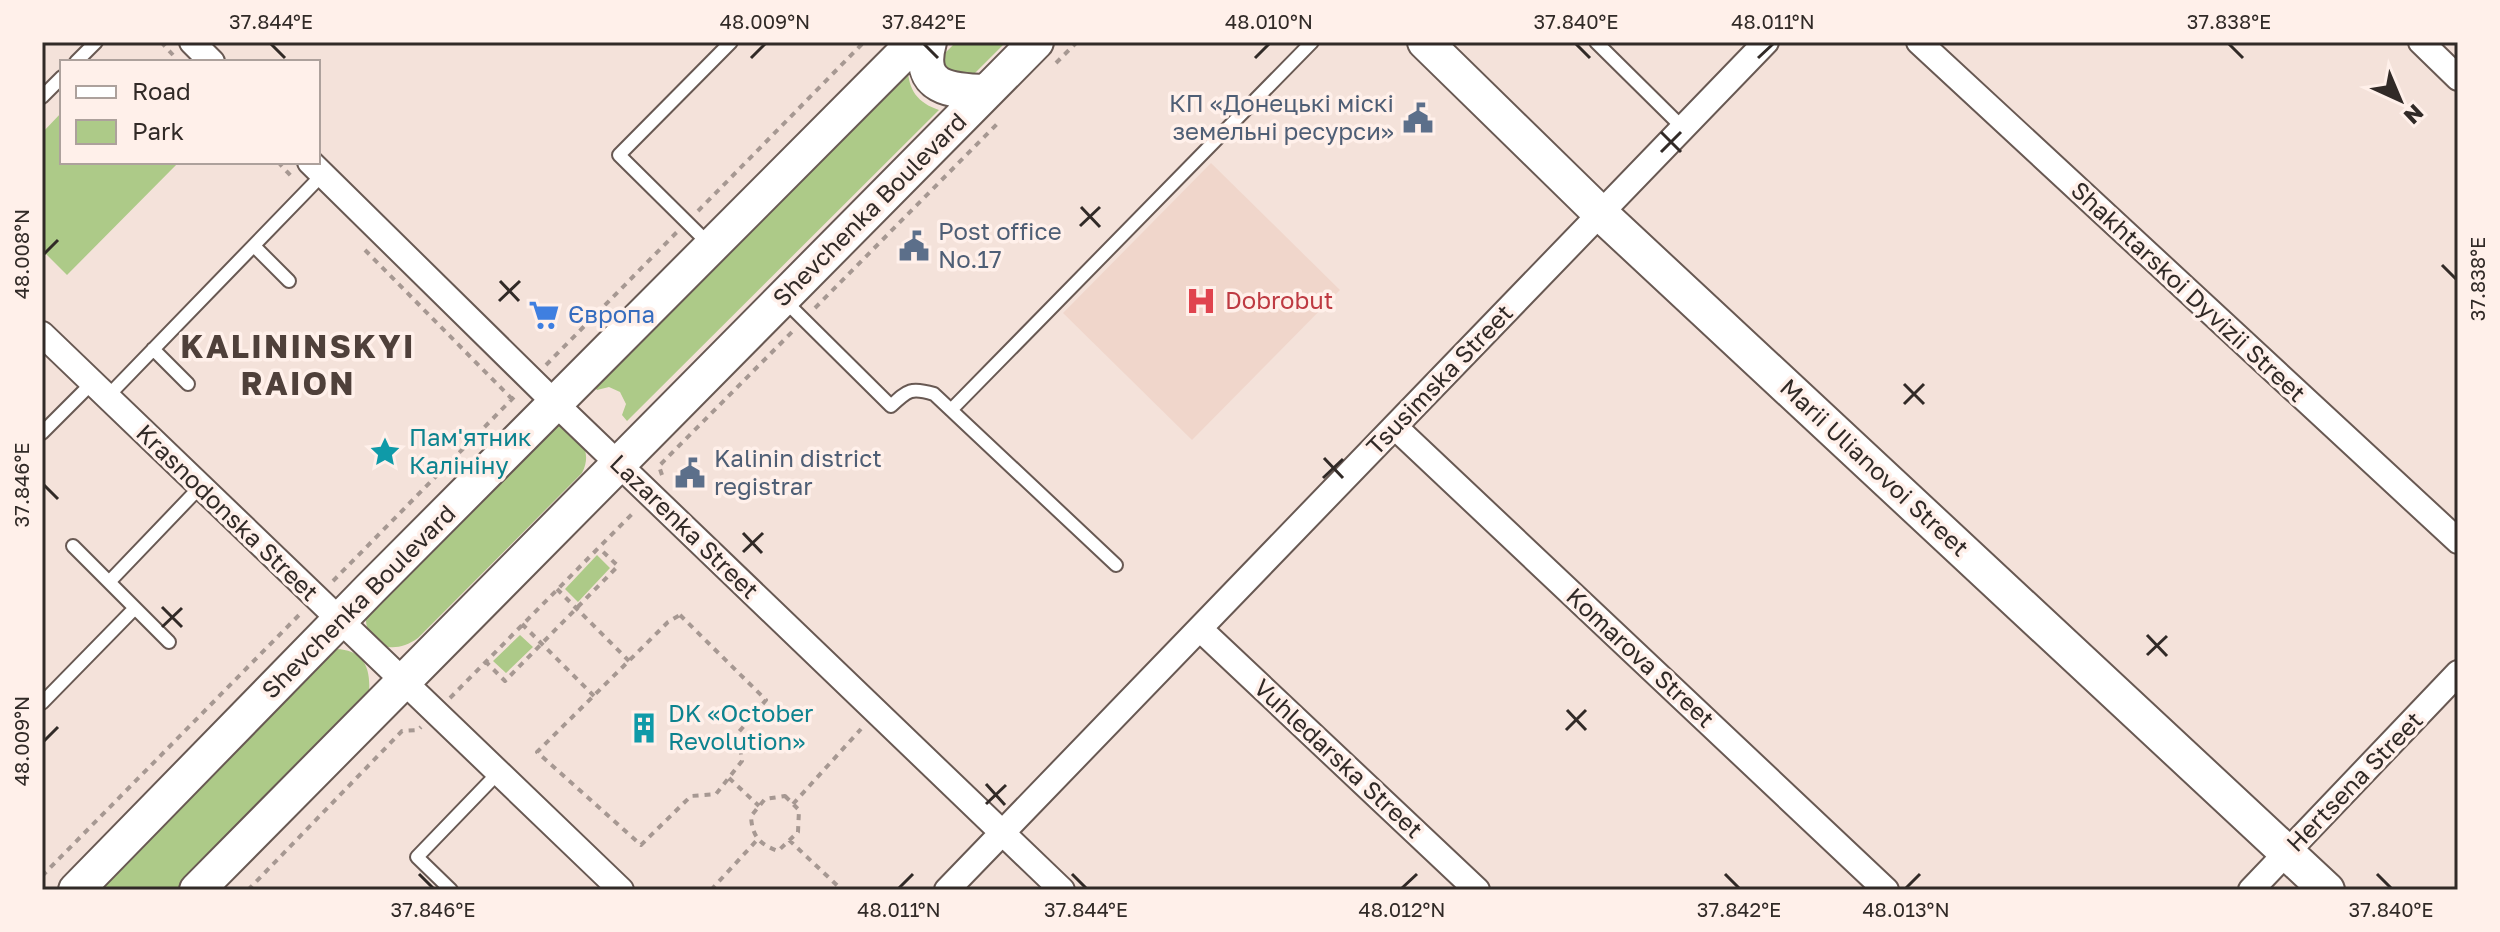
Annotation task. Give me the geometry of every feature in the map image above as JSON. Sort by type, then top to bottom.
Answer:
[{"type":"main road","name":"Shevchenka Boulevard","points":[[76,890],[327,610],[556,404],[915,42]]},
{"type":"main road","points":[[929,42],[927,64],[929,74],[937,83],[957,92],[986,92]]},
{"type":"main road","name":"Shevchenka Boulevard","points":[[197,890],[1036,42]]},
{"type":"main road","name":"Marii Ulianovoi Street","points":[[1425,42],[1601,214],[2327,890]]},
{"type":"street","points":[[192,42],[210,60]]},
{"type":"street","name":"Shakhtarskoi Dyvizii Street","points":[[1919,42],[2458,541]]},
{"type":"street","points":[[2421,42],[2458,78]]},
{"type":"street","name":"Tsusimska Street","points":[[947,890],[1764,43]]},
{"type":"street","name":"Lazarenka Street","points":[[313,176],[556,404],[1062,890]]},
{"type":"street","name":"Krasnodonska Street","points":[[42,334],[621,890]]},
{"type":"street","name":"Komarova Street","points":[[1395,427],[1886,890]]},
{"type":"street","name":"Vuhledarska Street","points":[[1200,629],[1477,890]]},
{"type":"street","name":"Hertsena Street","points":[[2251,890],[2458,673]]},
{"type":"lane","points":[[78,60],[96,42]]},
{"type":"lane","points":[[713,247],[619,155],[731,42]]},
{"type":"lane","points":[[951,410],[1312,42]]},
{"type":"lane","points":[[1596,42],[1683,128]]},
{"type":"lane","points":[[42,97],[60,79]]},
{"type":"lane","points":[[42,433],[153,349],[254,246],[313,176]]},
{"type":"lane","points":[[254,246],[289,281]]},
{"type":"lane","points":[[783,298],[891,406],[906,392],[918,389],[934,394],[1116,565]]},
{"type":"lane","points":[[153,349],[188,384]]},
{"type":"lane","points":[[110,581],[200,487]]},
{"type":"lane","points":[[73,546],[169,642]]},
{"type":"lane","points":[[42,703],[135,608]]},
{"type":"lane","points":[[451,890],[417,857],[498,773]]},
{"type":"path","points":[[283,164],[313,176]]},
{"type":"path","points":[[42,876],[327,610],[512,399],[361,246]]},
{"type":"path","points":[[485,661],[505,681],[618,566],[599,548]]},
{"type":"path","points":[[248,890],[402,731],[418,730],[559,588],[629,661]]},
{"type":"path","points":[[680,615],[766,700],[738,733],[742,761],[716,794],[691,796],[641,845],[537,752],[629,661],[668,622],[680,615]]},
{"type":"path","points":[[522,624],[594,696]]},
{"type":"path","points":[[793,804],[876,712]]},
{"type":"path","points":[[729,778],[759,806]]},
{"type":"path","points":[[785,796],[793,804],[799,810],[798,832],[778,851],[763,845],[752,833],[751,816],[765,799],[785,796]]},
{"type":"path","points":[[711,890],[758,839]]},
{"type":"path","points":[[789,840],[842,890]]},
{"type":"shaded area","name":"Dobrobut","points":[[1211,163],[1340,290],[1192,440],[1063,313]]},
{"type":"green space","points":[[956,42],[1006,42],[973,75],[964,79],[944,69],[944,54]]},
{"type":"green space","points":[[908,68],[916,95],[925,104],[939,110],[627,421],[622,415],[626,404],[620,392],[609,387],[597,390],[593,386]]},
{"type":"green space","points":[[60,114],[60,164],[177,164],[67,275],[42,250],[42,133]]},
{"type":"green space","points":[[559,426],[573,433],[583,444],[586,458],[582,473],[418,638],[398,647],[381,645],[374,640],[366,624],[366,612],[547,431]]},
{"type":"green space","points":[[597,555],[610,568],[578,602],[565,589]]},
{"type":"green space","points":[[520,635],[533,647],[506,673],[493,661]]},
{"type":"green space","points":[[336,649],[359,656],[367,668],[369,692],[176,890],[90,890],[320,658]]},
{"type":"place","name":"КП «Донецькі міскі земельні ресурси»","points":[[1418,118]]},
{"type":"place","name":"Post office No.17","points":[[914,246]]},
{"type":"place","name":"Dobrobut","points":[[1201,301]]},
{"type":"place","name":"Європа","points":[[544,315]]},
{"type":"place","name":"Пам'ятник Калініну","points":[[385,452]]},
{"type":"place","name":"Kalinin district registrar","points":[[690,473]]},
{"type":"place","name":"DK «October Revolution»","points":[[644,728]]},
{"type":"district","name":"KALININSKYI RAION","points":[[298,366]]}]
